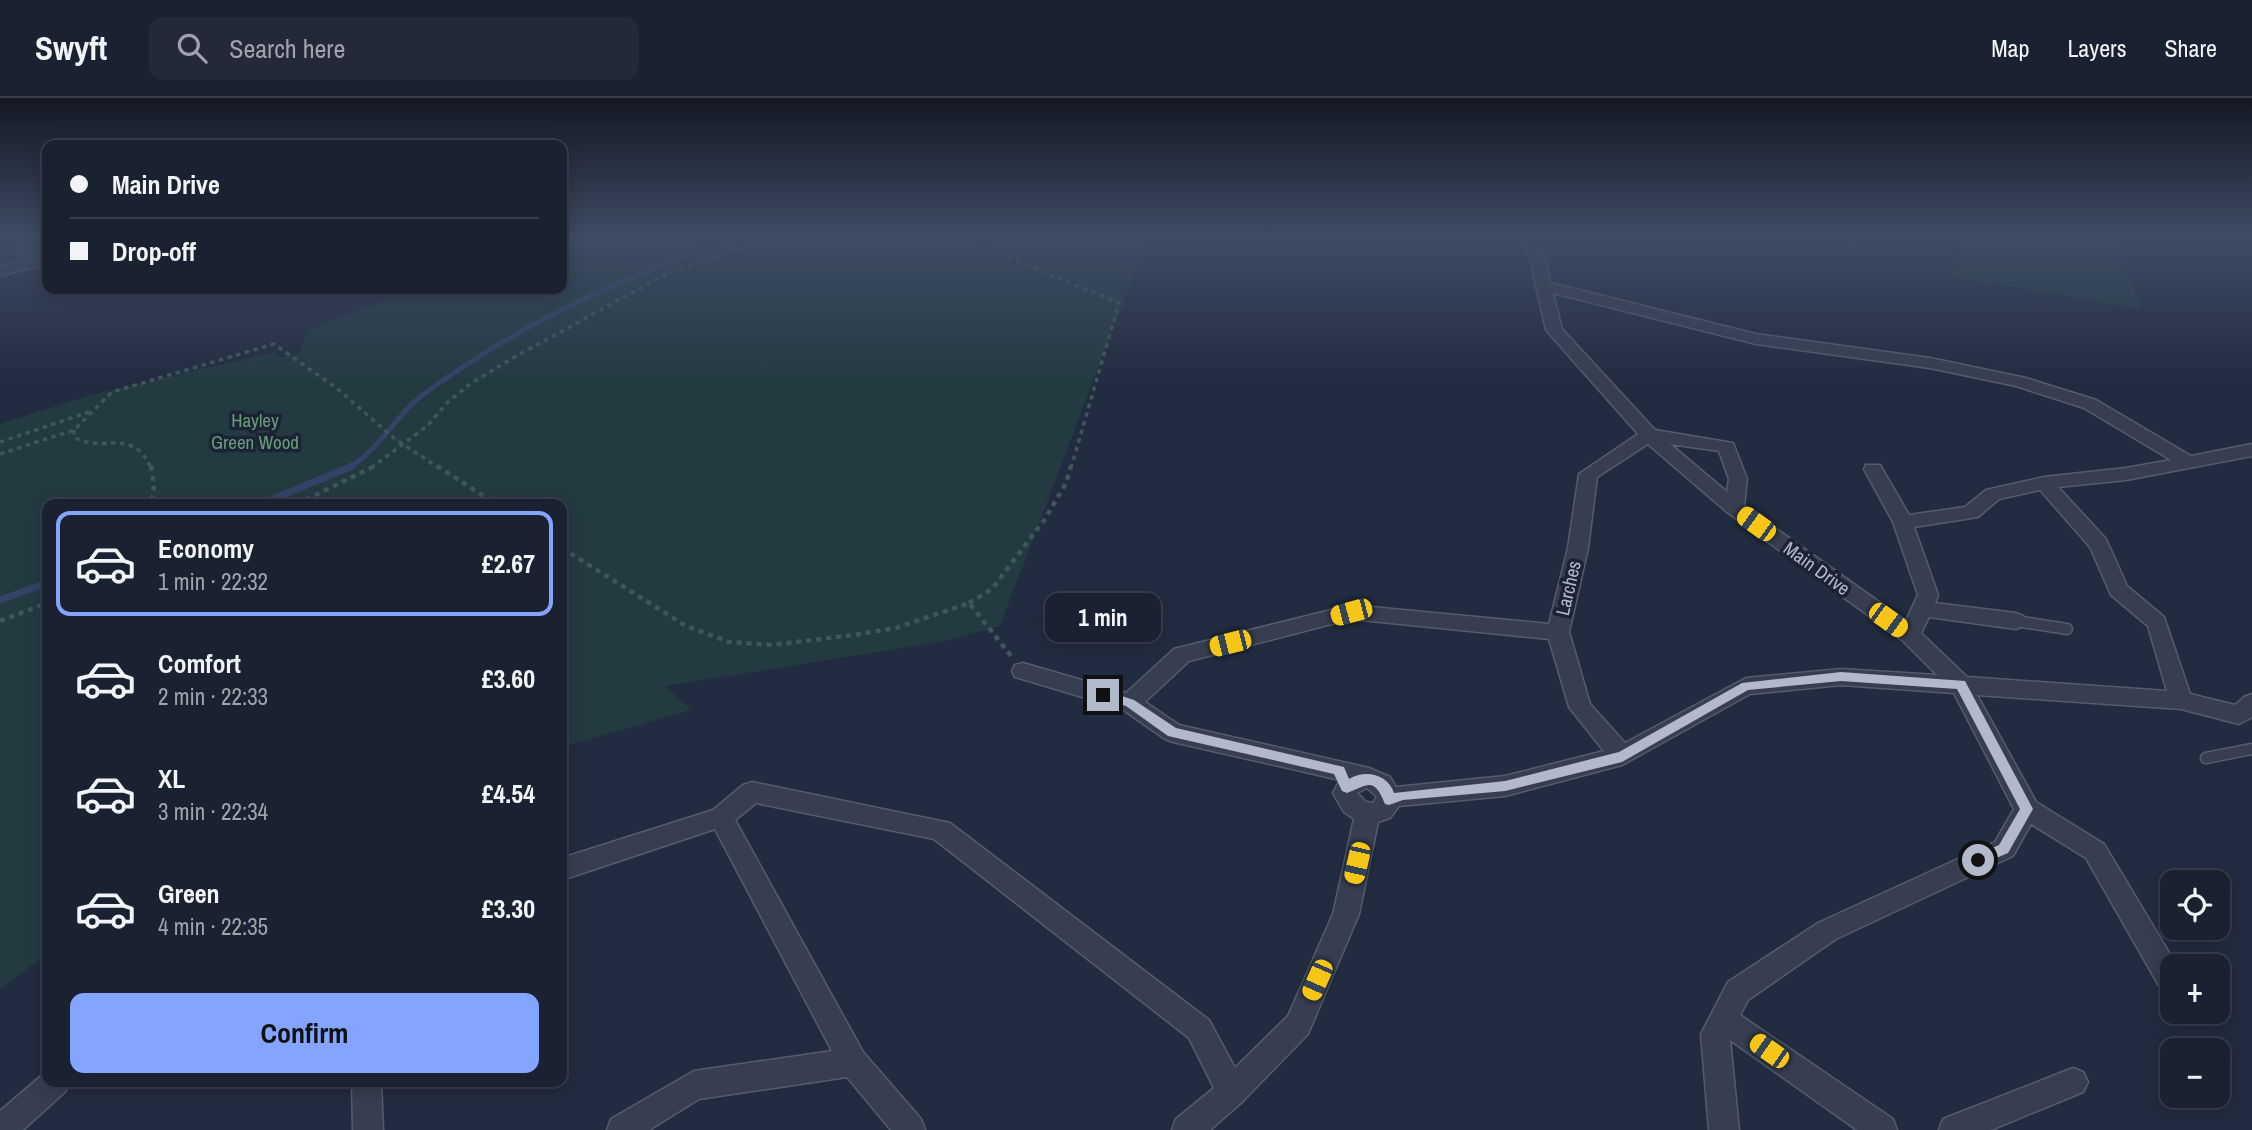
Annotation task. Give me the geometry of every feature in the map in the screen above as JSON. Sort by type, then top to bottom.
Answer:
[{"type":"street","name":"Main Drive","points":[[1543,286],[1554,330],[1649,435],[1734,509],[1910,635],[1961,685],[2027,809]]},
{"type":"street","points":[[1543,286],[1756,340],[1930,363],[2020,382],[2090,404],[2186,461]]},
{"type":"street","points":[[1649,435],[1727,447],[1738,480],[1734,509]]},
{"type":"street","name":"Larches","points":[[1622,757],[1580,707],[1558,632],[1578,548],[1588,474],[1649,435]]},
{"type":"street","points":[[1903,522],[1971,513],[1993,494],[2044,483],[2126,474],[2252,450]]},
{"type":"street","points":[[1873,468],[1903,522],[1928,595],[1910,635]]},
{"type":"street","points":[[2044,483],[2099,544],[2118,590],[2157,622],[2181,700]]},
{"type":"street","points":[[1922,609],[2016,621]]},
{"type":"street","points":[[1130,703],[1182,655],[1351,612],[1558,632]]},
{"type":"street","points":[[1023,671],[1130,703],[1173,733],[1349,779],[1376,780],[1387,799],[1346,914],[1298,1025],[1232,1092],[1187,1130]]},
{"type":"street","points":[[1349,779],[1345,793],[1353,808],[1387,799],[1505,786],[1622,757],[1746,686],[1841,677],[2181,700],[2248,714]]},
{"type":"street","points":[[567,867],[721,817],[752,792],[941,830],[1199,1029],[1232,1092]]},
{"type":"street","points":[[1724,1130],[1715,1034],[1738,991],[1827,931],[2004,849],[2027,809],[2095,850],[2160,961]]},
{"type":"street","points":[[721,817],[853,1062],[910,1130]]},
{"type":"street","points":[[1723,1019],[1882,1130]]},
{"type":"street","points":[[622,1130],[694,1085],[853,1062]]},
{"type":"street","points":[[1954,1130],[2073,1082]]},
{"type":"street","points":[[1,1130],[49,1087]]},
{"type":"street","points":[[367,1087],[368,1130]]},
{"type":"lane","points":[[2016,621],[2067,629]]},
{"type":"lane","points":[[2206,758],[2252,749]]},
{"type":"path","points":[[308,499],[355,478],[404,445],[470,384],[646,285]]},
{"type":"path","points":[[567,551],[686,626],[729,642],[772,645],[897,628],[969,603],[992,589],[1045,519],[1066,483],[1119,303],[1075,285]]},
{"type":"path","points":[[0,454],[74,430],[112,392],[274,344],[338,390],[394,439],[488,499]]},
{"type":"path","points":[[0,442],[95,409]]},
{"type":"path","points":[[74,430],[74,438],[80,441],[126,444],[141,451],[152,467],[155,492],[152,499]]},
{"type":"path","points":[[969,603],[1023,671]]},
{"type":"path","points":[[0,621],[42,605]]},
{"type":"green space","name":"Hayley Green Wood","points":[[567,285],[1130,285],[1000,626],[940,642],[665,686],[692,710],[567,746],[567,499],[42,499],[42,958],[0,989],[0,424],[87,396],[274,352],[282,358],[300,352],[308,330],[399,294],[567,294]]},
{"type":"green space","points":[[2001,285],[2133,285],[2142,309]]},
{"type":"waterway","points":[[349,467],[379,442],[414,402],[460,369],[536,323],[614,285]]},
{"type":"waterway","points":[[273,499],[349,467]]},
{"type":"waterway","points":[[0,600],[42,585]]},
{"type":"route","points":[[1103,695],[1130,703],[1173,733],[1339,770],[1347,787],[1356,779],[1376,780],[1387,790],[1389,800],[1402,795],[1505,786],[1622,757],[1746,686],[1841,677],[1961,685],[2027,809],[2004,849],[1978,860]]}]
